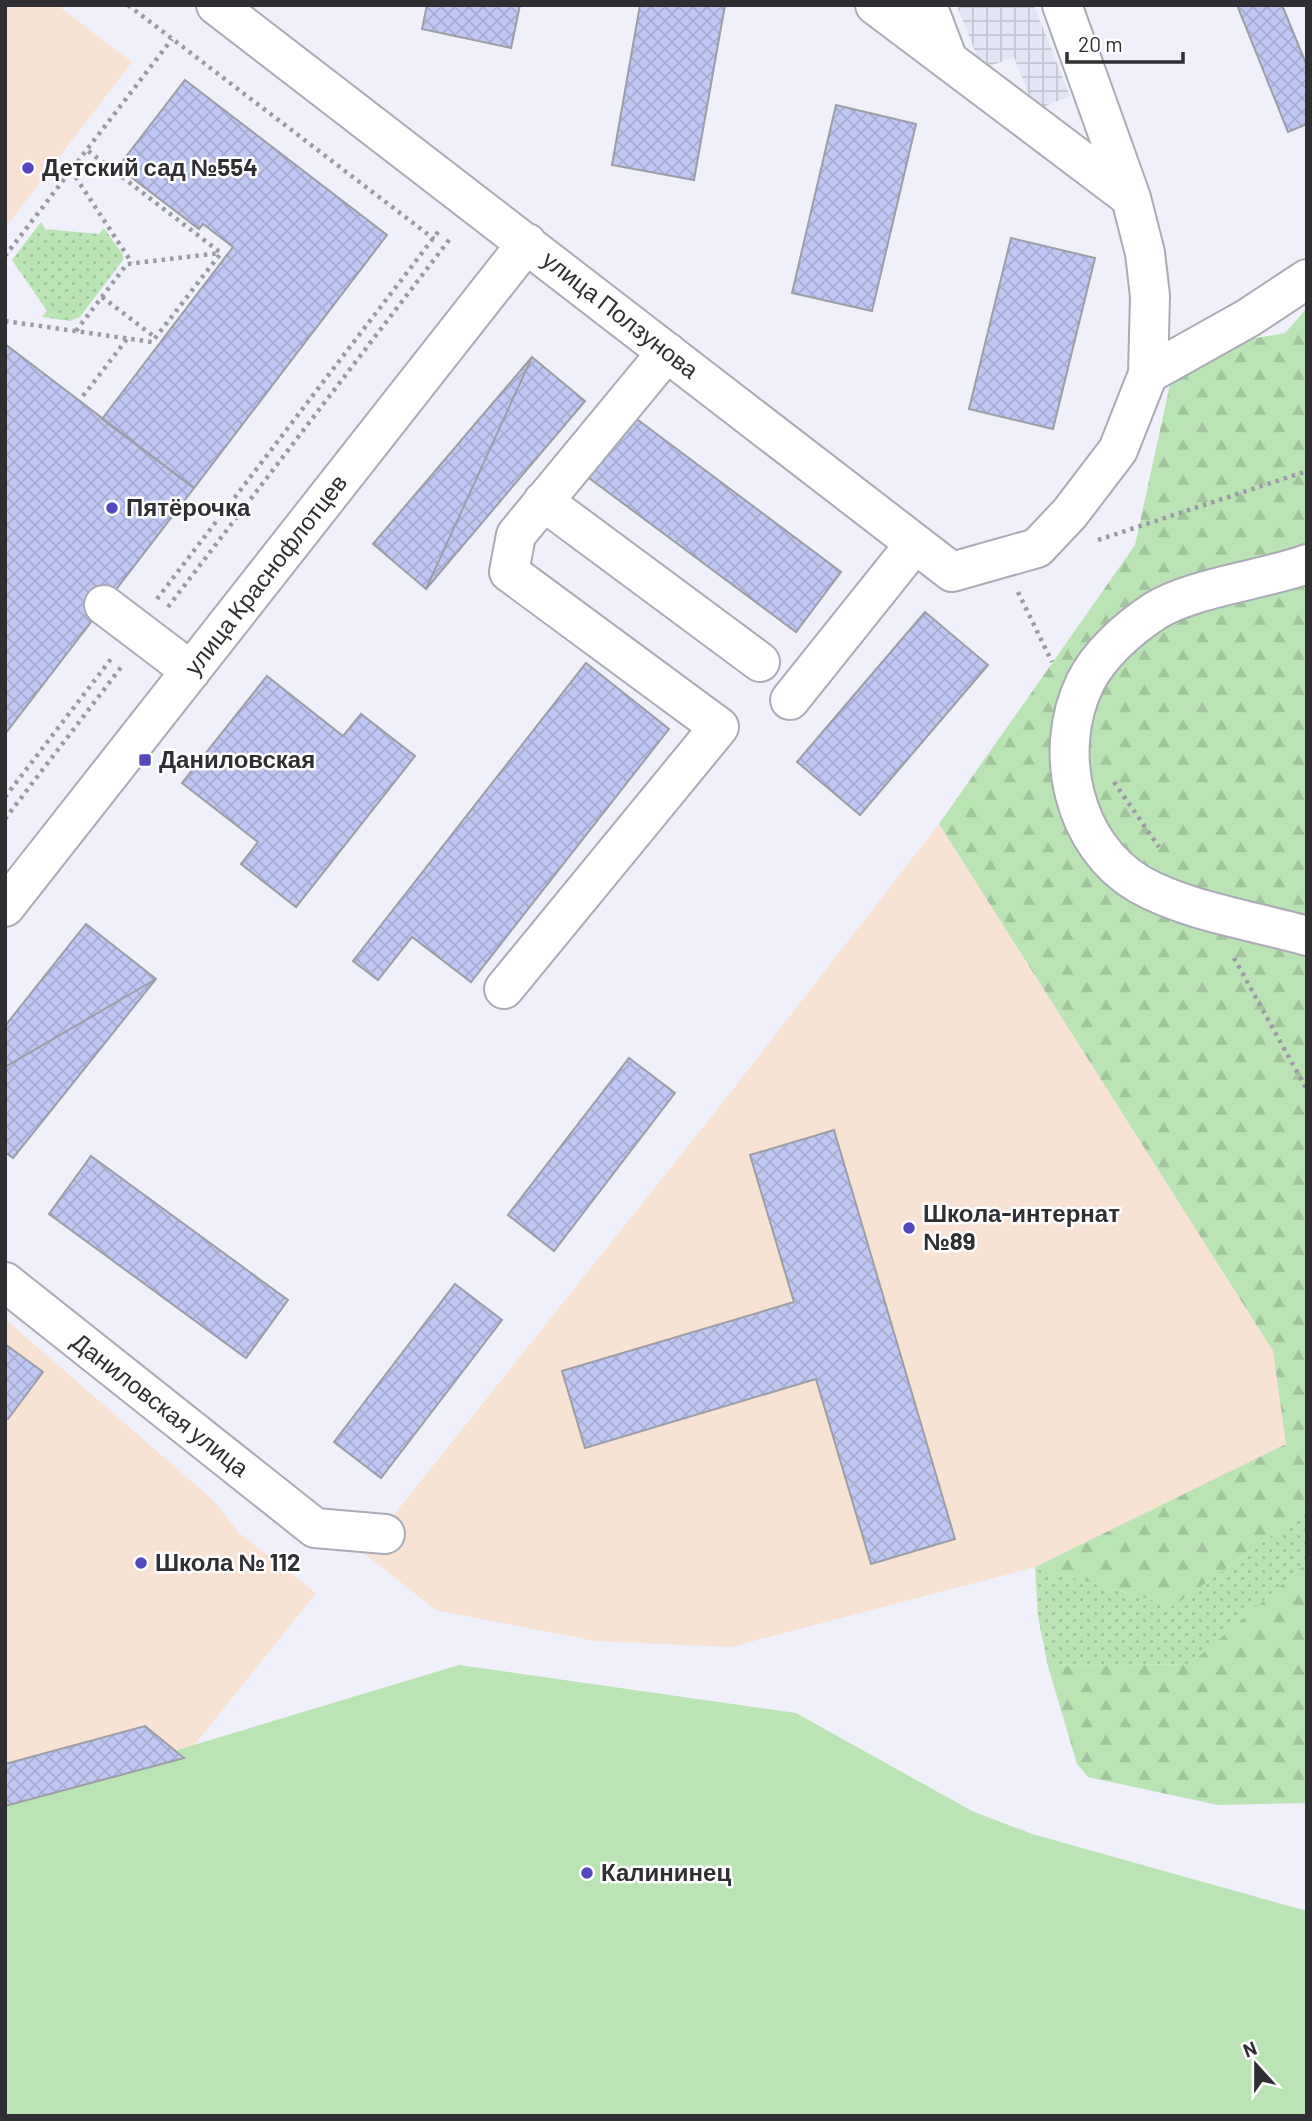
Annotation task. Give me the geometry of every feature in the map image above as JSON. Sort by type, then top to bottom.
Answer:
[{"type":"street","name":"улица Ползунова","points":[[216,5],[951,572],[1037,548]]},
{"type":"street","points":[[875,5],[1131,198]]},
{"type":"street","points":[[928,5],[948,60]]},
{"type":"street","points":[[1037,548],[1070,513],[1118,450],[1148,374],[1150,296],[1145,253],[1131,198],[1062,5]]},
{"type":"street","name":"улица Краснофлотцев","points":[[5,907],[527,243]]},
{"type":"street","points":[[1148,374],[1248,318],[1307,279]]},
{"type":"street","points":[[504,989],[719,727],[509,572],[516,535],[667,352]]},
{"type":"street","points":[[544,502],[760,662]]},
{"type":"street","points":[[790,700],[914,545]]},
{"type":"street","points":[[1307,564],[1250,582],[1183,597],[1155,611],[1119,639],[1086,681],[1075,708],[1070,752],[1078,809],[1091,837],[1111,864],[1141,885],[1200,907],[1307,936]]},
{"type":"street","points":[[104,605],[191,671]]},
{"type":"street","name":"Даниловская улица","points":[[5,1282],[315,1528],[385,1534]]},
{"type":"path","points":[[128,5],[433,239]]},
{"type":"path","points":[[5,256],[172,39]]},
{"type":"path","points":[[87,150],[221,253]]},
{"type":"path","points":[[71,170],[132,264]]},
{"type":"path","points":[[5,818],[140,632],[466,196]]},
{"type":"path","points":[[5,797],[140,632],[455,233]]},
{"type":"path","points":[[76,331],[127,264],[221,253]]},
{"type":"path","points":[[5,321],[152,342],[221,253]]},
{"type":"path","points":[[102,296],[156,338]]},
{"type":"path","points":[[83,396],[127,338]]},
{"type":"path","points":[[1096,540],[1307,471]]},
{"type":"path","points":[[1037,548],[1017,594],[1075,708]]},
{"type":"path","points":[[1107,772],[1161,851]]},
{"type":"path","points":[[1200,907],[1241,968],[1307,1090]]},
{"type":"shaded area","name":"Детский сад №554","points":[[5,5],[57,5],[132,62],[5,228]]},
{"type":"shaded area","points":[[957,5],[1034,5],[1070,96],[1035,110],[1014,57],[982,69]]},
{"type":"shaded area","name":"Школа-интернат №89","points":[[939,824],[1273,1351],[1287,1444],[1035,1567],[731,1647],[595,1641],[436,1610],[366,1555],[385,1534],[397,1511],[720,1106]]},
{"type":"shaded area","name":"Школа № 112","points":[[5,1319],[213,1500],[239,1533],[316,1593],[184,1758],[145,1726],[5,1764]]},
{"type":"green space","points":[[41,222],[45,229],[99,234],[104,228],[123,255],[123,260],[80,317],[70,321],[42,317],[47,311],[12,260]]},
{"type":"green space","points":[[1307,308],[1307,1510],[1174,1606],[1035,1567],[1286,1444],[1273,1351],[939,824],[1135,545],[1177,352],[1285,333]]},
{"type":"green space","points":[[1307,1510],[1307,1563],[1190,1664],[1048,1666],[1038,1617],[1035,1567],[1174,1606]]},
{"type":"green space","points":[[1307,1563],[1307,1803],[1218,1805],[1088,1777],[1077,1764],[1048,1666],[1190,1664]]},
{"type":"green space","name":"Калининец","points":[[459,1665],[796,1713],[972,1811],[1032,1834],[1307,1911],[1307,2116],[5,2116],[5,1802]]},
{"type":"building","points":[[427,5],[520,5],[511,48],[422,29]]},
{"type":"building","points":[[640,5],[725,5],[694,180],[612,165]]},
{"type":"building","points":[[1237,5],[1282,5],[1307,66],[1307,124],[1288,132]]},
{"type":"building","points":[[185,80],[387,235],[194,488],[102,419],[233,247],[203,224],[199,229],[118,167]]},
{"type":"building","points":[[836,105],[916,124],[872,311],[792,293]]},
{"type":"building","points":[[1011,238],[1095,258],[1053,429],[969,409]]},
{"type":"building","points":[[5,344],[194,488],[5,734]]},
{"type":"building","points":[[532,357],[426,589],[373,544]]},
{"type":"building","points":[[532,357],[585,401],[426,589]]},
{"type":"building","points":[[634,417],[841,572],[796,632],[589,478]]},
{"type":"building","points":[[925,612],[988,665],[860,815],[797,762]]},
{"type":"building","points":[[586,663],[669,729],[471,982],[412,937],[378,980],[353,961]]},
{"type":"building","points":[[267,676],[343,736],[361,714],[415,756],[296,907],[241,864],[258,842],[182,783]]},
{"type":"building","points":[[86,924],[156,979],[5,1067],[5,1026]]},
{"type":"building","points":[[156,979],[13,1158],[5,1152],[5,1067]]},
{"type":"building","points":[[629,1058],[675,1093],[554,1251],[508,1215]]},
{"type":"building","points":[[834,1130],[955,1539],[871,1564],[816,1379],[585,1448],[562,1371],[794,1302],[750,1155]]},
{"type":"building","points":[[91,1156],[288,1300],[246,1358],[49,1214]]},
{"type":"building","points":[[455,1284],[502,1320],[381,1478],[334,1442]]},
{"type":"building","points":[[5,1344],[43,1372],[8,1419],[5,1417]]},
{"type":"building","points":[[145,1726],[184,1758],[5,1806],[5,1764]]},
{"type":"place","name":"Детский сад №554","points":[[28,168]]},
{"type":"place","name":"Пятёрочка","points":[[112,508]]},
{"type":"place","name":"Даниловская","points":[[145,760]]},
{"type":"place","name":"Школа-интернат №89","points":[[909,1228]]},
{"type":"place","name":"Школа № 112","points":[[141,1563]]},
{"type":"place","name":"Калининец","points":[[587,1873]]}]
